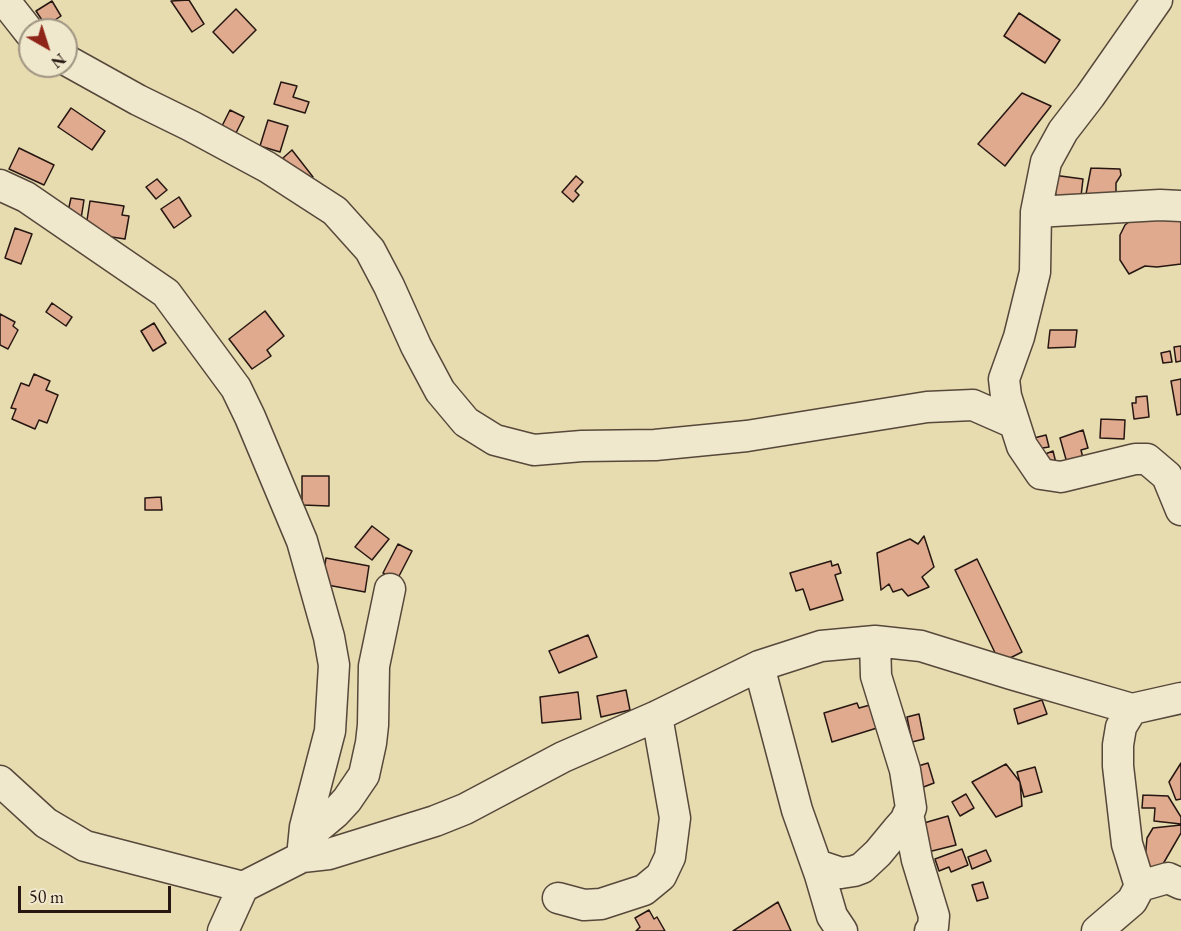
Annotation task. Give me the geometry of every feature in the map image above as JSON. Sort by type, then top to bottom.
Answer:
[{"type":"street","points":[[4,0],[18,18]]},
{"type":"street","points":[[1157,0],[1052,150],[1044,171],[1036,212],[1035,272],[1019,337],[1004,378],[1006,396],[1022,446],[1041,474],[1061,477],[1135,459],[1147,459],[1167,476],[1181,510]]},
{"type":"street","points":[[78,67],[267,167],[335,210],[370,250],[440,392],[466,422],[495,440],[534,450],[655,444],[747,436],[927,407],[973,405],[1014,423]]},
{"type":"street","points":[[0,185],[26,197],[166,293],[236,388],[250,417],[302,542],[329,637],[334,665],[330,731],[304,827],[303,848]]},
{"type":"street","points":[[1036,212],[1160,205],[1181,206]]},
{"type":"street","points":[[222,931],[243,887],[303,848],[348,800],[364,775],[373,725],[374,666],[390,589]]},
{"type":"street","points":[[303,848],[330,854],[445,817],[465,809],[563,757],[657,716],[759,666],[821,646],[875,641],[921,646],[1132,709],[1181,698]]},
{"type":"street","points":[[817,865],[841,873],[854,872],[862,868],[905,821],[911,807],[905,770],[876,676],[875,641]]},
{"type":"street","points":[[759,666],[797,810],[832,916],[842,931]]},
{"type":"street","points":[[1132,709],[1121,727],[1118,766],[1127,844],[1140,886]]},
{"type":"street","points":[[558,898],[584,905],[601,904],[644,890],[661,876],[670,857],[675,818],[657,716]]},
{"type":"street","points":[[0,781],[46,823],[85,846],[243,887]]},
{"type":"street","points":[[908,814],[917,860],[934,916],[933,927],[930,931]]},
{"type":"street","points":[[1097,931],[1132,901],[1140,886],[1168,878],[1181,884]]},
{"type":"building","points":[[189,0],[204,24],[192,32],[171,1]]},
{"type":"building","points":[[52,1],[61,16],[41,18],[36,11]]},
{"type":"building","points":[[236,9],[256,30],[233,53],[213,32]]},
{"type":"building","points":[[1019,13],[1060,40],[1045,63],[1004,36]]},
{"type":"building","points":[[281,82],[297,86],[293,97],[309,102],[305,113],[274,104]]},
{"type":"building","points":[[1022,93],[1051,106],[1005,166],[978,144]]},
{"type":"building","points":[[71,108],[105,131],[92,150],[58,127]]},
{"type":"building","points":[[230,110],[244,117],[235,135],[221,128]]},
{"type":"building","points":[[268,120],[288,126],[280,152],[260,146]]},
{"type":"building","points":[[19,148],[54,165],[44,185],[9,169]]},
{"type":"building","points":[[292,150],[313,177],[303,184],[283,158]]},
{"type":"building","points":[[1091,168],[1120,169],[1121,175],[1116,183],[1116,200],[1086,194]]},
{"type":"building","points":[[1053,175],[1083,179],[1080,205],[1057,203]]},
{"type":"building","points":[[576,176],[583,182],[575,191],[579,195],[573,202],[562,192]]},
{"type":"building","points":[[157,179],[167,190],[156,199],[146,187]]},
{"type":"building","points":[[179,197],[191,216],[174,228],[161,209]]},
{"type":"building","points":[[71,198],[84,200],[81,219],[67,216]]},
{"type":"building","points":[[90,201],[124,206],[122,215],[129,216],[125,239],[85,233]]},
{"type":"building","points":[[1135,217],[1181,219],[1181,264],[1145,266],[1129,274],[1120,260],[1120,235],[1125,225]]},
{"type":"building","points":[[15,228],[32,234],[21,264],[5,258]]},
{"type":"building","points":[[52,303],[72,317],[66,326],[46,312]]},
{"type":"building","points":[[265,311],[284,336],[267,350],[271,356],[252,369],[229,339]]},
{"type":"building","points":[[0,314],[15,322],[13,326],[18,330],[8,349],[0,345]]},
{"type":"building","points":[[154,323],[166,343],[153,351],[141,331]]},
{"type":"building","points":[[1050,330],[1077,330],[1075,347],[1048,348]]},
{"type":"building","points":[[1181,346],[1181,361],[1176,362],[1174,347]]},
{"type":"building","points":[[1170,351],[1172,362],[1163,363],[1161,353]]},
{"type":"building","points":[[34,374],[50,381],[46,390],[58,395],[47,423],[39,420],[35,429],[12,419],[16,409],[11,408],[21,383],[29,386]]},
{"type":"building","points":[[1181,379],[1181,414],[1177,415],[1171,381]]},
{"type":"building","points":[[1147,396],[1149,417],[1134,419],[1132,403],[1136,403],[1136,397]]},
{"type":"building","points":[[1101,419],[1125,420],[1124,439],[1100,438]]},
{"type":"building","points":[[1083,430],[1088,448],[1081,450],[1083,458],[1067,463],[1060,438]]},
{"type":"building","points":[[1046,435],[1049,447],[1036,449],[1034,438]]},
{"type":"building","points":[[1053,451],[1056,463],[1044,467],[1040,456]]},
{"type":"building","points":[[302,476],[329,476],[329,506],[302,505]]},
{"type":"building","points":[[161,497],[162,510],[145,510],[145,498]]},
{"type":"building","points":[[372,526],[389,539],[372,560],[355,547]]},
{"type":"building","points":[[924,536],[934,567],[922,577],[929,587],[908,596],[902,589],[893,592],[889,584],[881,590],[877,553],[910,539],[918,544]]},
{"type":"building","points":[[398,544],[412,551],[397,580],[383,573]]},
{"type":"building","points":[[326,558],[369,566],[365,592],[322,584]]},
{"type":"building","points":[[977,559],[1022,652],[1000,663],[955,570]]},
{"type":"building","points":[[831,561],[832,566],[838,564],[841,573],[835,575],[843,600],[810,610],[803,589],[796,591],[790,573]]},
{"type":"building","points":[[588,635],[597,657],[559,673],[549,651]]},
{"type":"building","points":[[626,690],[630,710],[601,717],[597,696]]},
{"type":"building","points":[[578,692],[581,719],[542,723],[540,697]]},
{"type":"building","points":[[1042,700],[1047,714],[1018,724],[1014,709]]},
{"type":"building","points":[[857,703],[859,708],[870,705],[877,728],[832,742],[824,713]]},
{"type":"building","points":[[919,714],[924,739],[912,742],[907,717]]},
{"type":"building","points":[[928,763],[934,783],[921,788],[915,767]]},
{"type":"building","points":[[1181,763],[1181,799],[1176,800],[1169,782]]},
{"type":"building","points":[[1006,764],[1020,782],[1022,806],[996,817],[972,782]]},
{"type":"building","points":[[1035,767],[1042,792],[1024,797],[1017,772]]},
{"type":"building","points":[[966,794],[974,808],[960,816],[952,802]]},
{"type":"building","points":[[1143,795],[1168,796],[1181,817],[1181,824],[1154,821],[1155,808],[1142,808]]},
{"type":"building","points":[[948,816],[956,845],[924,853],[924,823]]},
{"type":"building","points":[[1181,825],[1181,833],[1163,864],[1144,871],[1147,838],[1153,828]]},
{"type":"building","points":[[962,849],[968,865],[951,872],[949,867],[939,871],[935,859]]},
{"type":"building","points":[[986,850],[991,861],[972,869],[968,857]]},
{"type":"building","points":[[983,882],[988,898],[977,901],[972,885]]},
{"type":"building","points":[[778,902],[791,931],[733,931]]},
{"type":"building","points":[[649,910],[654,919],[657,917],[665,931],[636,931],[640,927],[635,918]]}]
